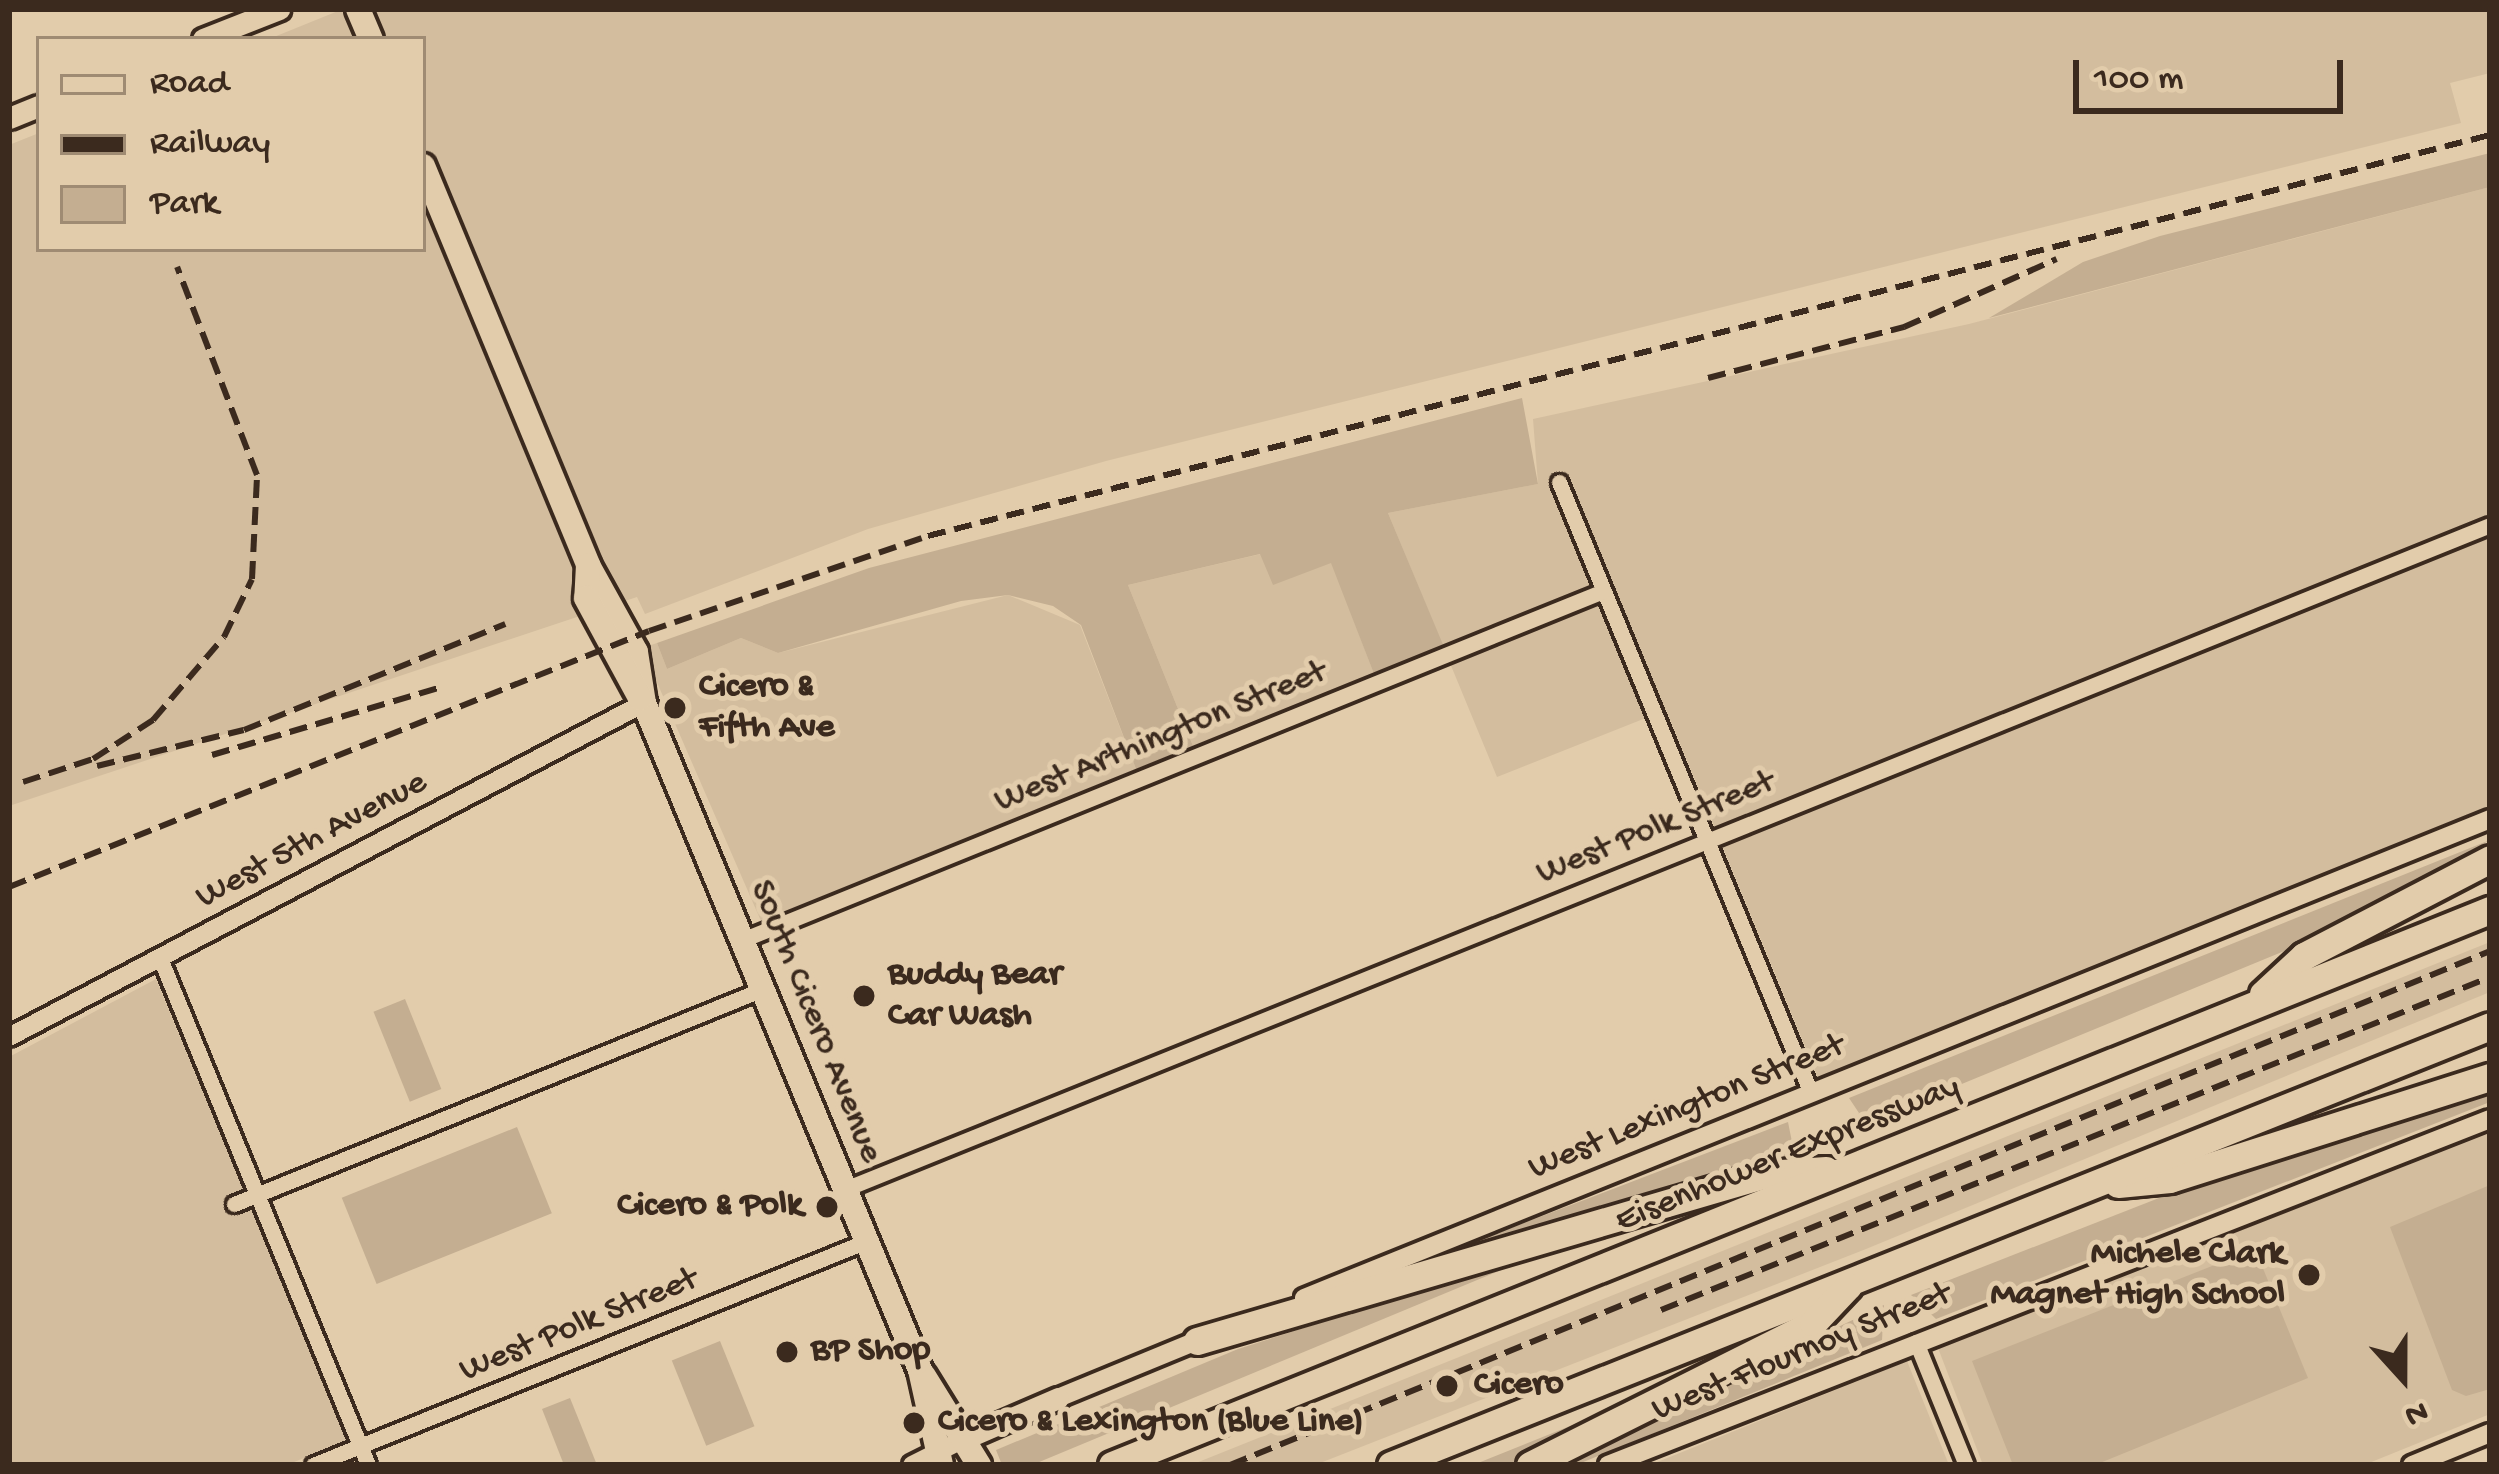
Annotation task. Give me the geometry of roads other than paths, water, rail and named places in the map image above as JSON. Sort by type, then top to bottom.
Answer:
[{"type":"highway","points":[[2252,1005],[2304,956],[2490,859]]},
{"type":"highway","name":"Eisenhower Expressway","points":[[1112,1465],[2490,910]]},
{"type":"highway","points":[[1390,1465],[2490,1026]]},
{"type":"highway","points":[[2084,1187],[2170,1179],[2490,1077]]},
{"type":"highway","points":[[1197,1341],[1766,1174],[1854,1167]]},
{"type":"highway","points":[[1530,1465],[1813,1323],[1857,1277]]},
{"type":"main road","points":[[211,36],[279,9]]},
{"type":"main road","name":"South Cicero Avenue","points":[[426,173],[587,565],[595,619],[644,703],[920,1370],[939,1459]]},
{"type":"main road","name":"South Cicero Avenue","points":[[920,1370],[968,1437],[979,1465]]},
{"type":"main road","name":"West Lexington Street","points":[[968,1437],[1058,1398]]},
{"type":"street","points":[[1559,482],[1811,1093]]},
{"type":"street","name":"West Polk Street","points":[[845,1189],[2490,526]]},
{"type":"street","name":"West Arthington Street","points":[[742,940],[1603,591]]},
{"type":"street","name":"West 5th Avenue","points":[[9,1037],[644,703]]},
{"type":"street","name":"West Lexington Street","points":[[1058,1398],[2490,819]]},
{"type":"street","points":[[160,958],[368,1465]]},
{"type":"street","points":[[234,1204],[763,989]]},
{"type":"street","name":"West Flournoy Street","points":[[1608,1465],[2490,1119]]},
{"type":"street","name":"West Polk Street","points":[[313,1465],[867,1241]]},
{"type":"street","points":[[1916,1342],[1966,1465]]},
{"type":"street","points":[[2412,1465],[2490,1433]]},
{"type":"street","name":"West Lexington Street","points":[[912,1465],[939,1459],[968,1437]]},
{"type":"railway","points":[[9,887],[649,631],[928,536],[2490,135]]},
{"type":"railway","points":[[1708,378],[1904,327],[2057,259]]},
{"type":"railway","points":[[23,782],[93,759],[153,720],[224,637],[252,579],[257,475],[177,267]]},
{"type":"railway","points":[[97,766],[244,730],[505,624]]},
{"type":"railway","points":[[212,755],[442,687]]},
{"type":"railway","points":[[1230,1465],[2490,951]]},
{"type":"railway","points":[[1661,1310],[2490,977]]},
{"type":"place","name":"Cicero & Fifth Ave","points":[[675,708]]},
{"type":"place","name":"Buddy Bear Car Wash","points":[[864,996]]},
{"type":"place","name":"Cicero & Polk","points":[[827,1207]]},
{"type":"place","name":"Michele Clark Magnet High School","points":[[2309,1275]]},
{"type":"place","name":"BP Shop","points":[[787,1352]]},
{"type":"place","name":"Cicero","points":[[1447,1386]]},
{"type":"place","name":"Cicero & Lexington (Blue Line)","points":[[914,1423]]}]
